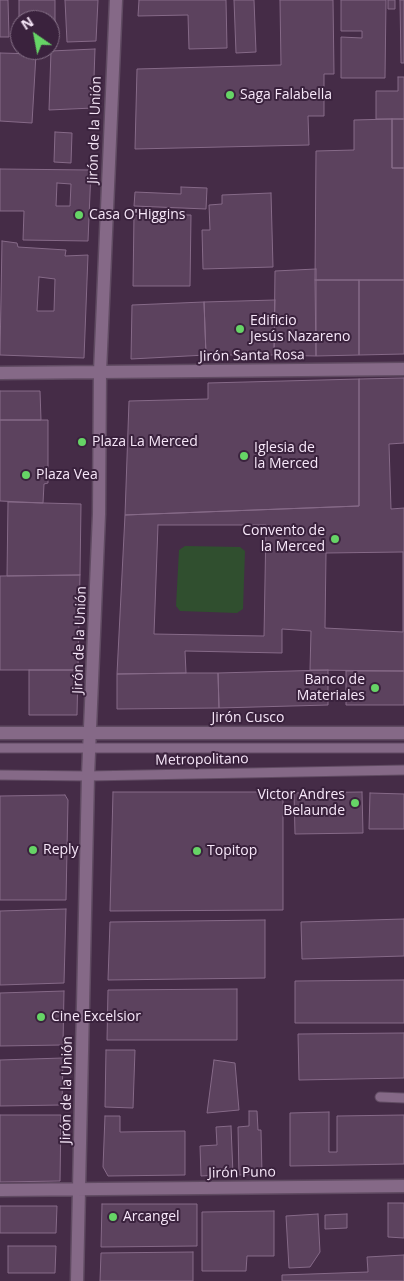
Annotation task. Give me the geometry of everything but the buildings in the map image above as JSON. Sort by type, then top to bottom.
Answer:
[{"type":"street","name":"Jirón de la Unión","points":[[77,1281],[88,776],[91,749],[99,514],[100,372],[116,0]]},
{"type":"street","name":"Jirón Santa Rosa","points":[[0,373],[404,369]]},
{"type":"street","name":"Jirón Cusco","points":[[0,733],[404,733]]},
{"type":"street","name":"Jirón Puno","points":[[0,1190],[404,1186]]},
{"type":"lane","name":"Metropolitano","points":[[0,748],[404,748]]},
{"type":"lane","name":"Metropolitano","points":[[0,775],[88,776],[404,770]]},
{"type":"lane","points":[[380,1098],[404,1098]]},
{"type":"green space","points":[[185,546],[240,547],[245,551],[243,609],[237,613],[180,611],[176,606],[179,550]]},
{"type":"place","name":"Saga Falabella","points":[[230,95]]},
{"type":"place","name":"Casa O'Higgins","points":[[79,215]]},
{"type":"place","name":"Edificio Jesús Nazareno","points":[[240,329]]},
{"type":"place","name":"Plaza La Merced","points":[[82,442]]},
{"type":"place","name":"Iglesia de la Merced","points":[[244,456]]},
{"type":"place","name":"Plaza Vea","points":[[26,475]]},
{"type":"place","name":"Convento de la Merced","points":[[335,539]]},
{"type":"place","name":"Banco de Materiales","points":[[375,688]]},
{"type":"place","name":"Victor Andres Belaunde","points":[[355,803]]},
{"type":"place","name":"Reply","points":[[33,850]]},
{"type":"place","name":"Topitop","points":[[197,851]]},
{"type":"place","name":"Cine Excelsior","points":[[41,1017]]},
{"type":"place","name":"Arcangel","points":[[113,1217]]}]
